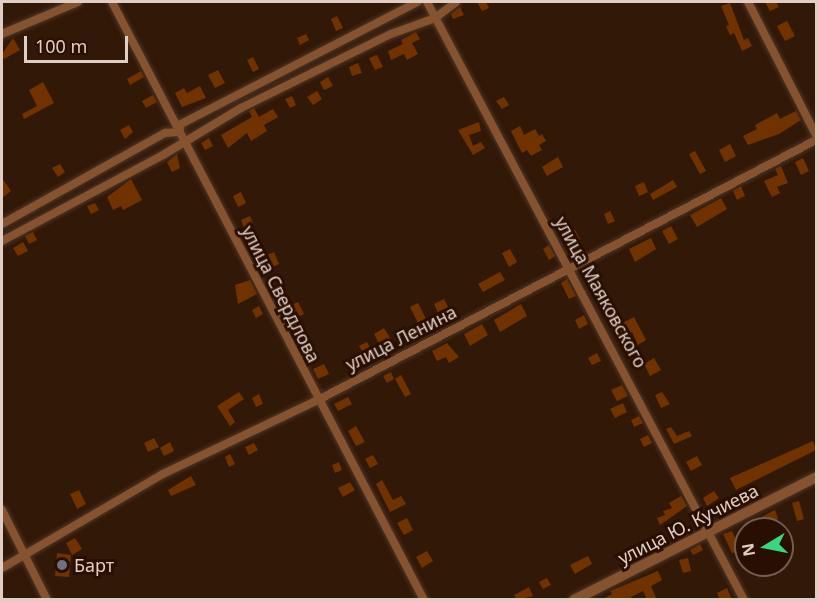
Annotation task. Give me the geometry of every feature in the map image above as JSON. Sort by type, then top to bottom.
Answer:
[{"type":"street","points":[[2,34],[78,2]]},
{"type":"street","name":"улица Свердлова","points":[[111,2],[424,600]]},
{"type":"street","points":[[2,224],[165,133],[179,132],[181,124],[417,2]]},
{"type":"street","name":"улица Маяковского","points":[[427,2],[678,470],[708,534],[744,600]]},
{"type":"street","points":[[2,241],[184,141],[391,33],[435,18],[456,2]]},
{"type":"street","points":[[748,2],[816,135]]},
{"type":"street","name":"улица Ленина","points":[[2,568],[163,474],[318,400],[816,140]]},
{"type":"street","name":"улица Ю. Кучиева","points":[[574,600],[708,534],[816,477]]},
{"type":"street","points":[[2,510],[47,600]]},
{"type":"building","points":[[477,2],[486,2],[489,8],[482,11]]},
{"type":"building","points":[[765,2],[776,2],[779,7],[770,11]]},
{"type":"building","points":[[730,3],[744,40],[748,38],[752,46],[742,51],[734,33],[730,35],[726,26],[729,25],[721,6]]},
{"type":"building","points":[[460,7],[464,15],[453,19],[451,14]]},
{"type":"building","points":[[337,16],[343,28],[336,31],[331,19]]},
{"type":"building","points":[[787,21],[795,36],[785,41],[777,26]]},
{"type":"building","points":[[416,32],[420,39],[412,43],[418,54],[407,60],[404,54],[391,60],[388,51],[403,44],[401,40]]},
{"type":"building","points":[[306,34],[309,40],[300,45],[297,38]]},
{"type":"building","points":[[13,38],[20,50],[4,59],[2,54]]},
{"type":"building","points":[[377,55],[383,67],[375,70],[369,58]]},
{"type":"building","points":[[253,57],[259,69],[253,72],[247,60]]},
{"type":"building","points":[[358,63],[362,73],[352,76],[349,67]]},
{"type":"building","points":[[218,70],[225,83],[215,88],[208,75]]},
{"type":"building","points":[[141,71],[144,77],[130,85],[127,79]]},
{"type":"building","points":[[328,77],[333,86],[324,90],[320,82]]},
{"type":"building","points":[[43,82],[54,103],[24,119],[22,114],[37,106],[29,90]]},
{"type":"building","points":[[200,86],[206,98],[182,107],[175,93],[184,88],[187,93]]},
{"type":"building","points":[[317,91],[322,99],[313,105],[307,97]]},
{"type":"building","points":[[153,95],[157,102],[146,108],[142,101]]},
{"type":"building","points":[[292,96],[296,105],[290,108],[285,99]]},
{"type":"building","points":[[504,97],[509,105],[502,109],[496,101]]},
{"type":"building","points":[[254,108],[259,117],[273,109],[278,117],[264,125],[267,131],[251,141],[247,133],[228,148],[221,135],[252,117],[249,111]]},
{"type":"building","points":[[796,111],[801,120],[779,134],[748,145],[743,136],[757,129],[755,125],[777,113],[780,119]]},
{"type":"building","points":[[479,122],[481,131],[469,135],[473,146],[481,142],[485,148],[473,155],[458,130]]},
{"type":"building","points":[[129,125],[133,132],[125,139],[120,130]]},
{"type":"building","points":[[520,126],[524,135],[535,129],[539,136],[542,134],[546,141],[539,145],[542,150],[531,156],[527,150],[522,153],[511,131]]},
{"type":"building","points":[[209,138],[213,146],[205,150],[201,143]]},
{"type":"building","points":[[730,144],[736,156],[725,162],[719,150]]},
{"type":"building","points":[[695,151],[706,171],[700,174],[689,154]]},
{"type":"building","points":[[177,154],[180,168],[172,172],[167,162]]},
{"type":"building","points":[[558,157],[563,167],[547,176],[542,167]]},
{"type":"building","points":[[803,158],[809,171],[801,175],[795,162]]},
{"type":"building","points":[[60,164],[65,172],[58,177],[52,168]]},
{"type":"building","points":[[781,166],[788,183],[777,187],[780,193],[772,197],[764,181],[778,175],[775,169]]},
{"type":"building","points":[[2,178],[11,191],[2,198]]},
{"type":"building","points":[[131,179],[142,200],[123,210],[121,206],[113,210],[107,197]]},
{"type":"building","points":[[673,180],[677,187],[653,200],[650,194]]},
{"type":"building","points":[[644,182],[648,192],[639,196],[635,186]]},
{"type":"building","points":[[741,186],[745,196],[737,200],[733,191]]},
{"type":"building","points":[[241,192],[246,203],[238,207],[233,196]]},
{"type":"building","points":[[721,198],[727,209],[697,227],[690,215]]},
{"type":"building","points":[[95,203],[99,210],[91,214],[87,206]]},
{"type":"building","points":[[610,211],[615,221],[608,224],[604,214]]},
{"type":"building","points":[[250,216],[253,223],[244,228],[241,220]]},
{"type":"building","points":[[671,226],[678,239],[669,244],[662,231]]},
{"type":"building","points":[[575,230],[580,239],[571,244],[566,235]]},
{"type":"building","points":[[33,232],[37,240],[29,244],[25,236]]},
{"type":"building","points":[[651,238],[656,249],[635,262],[629,249]]},
{"type":"building","points":[[23,242],[28,251],[18,256],[13,248]]},
{"type":"building","points":[[549,245],[555,256],[549,260],[543,249]]},
{"type":"building","points":[[510,249],[517,262],[509,267],[502,253]]},
{"type":"building","points":[[274,252],[279,264],[264,271],[259,259]]},
{"type":"building","points":[[592,271],[603,294],[597,297],[586,274]]},
{"type":"building","points":[[500,272],[505,280],[483,292],[478,284]]},
{"type":"building","points":[[567,279],[576,296],[569,299],[561,283]]},
{"type":"building","points":[[250,280],[257,294],[238,304],[235,285]]},
{"type":"building","points":[[444,299],[449,309],[439,315],[434,304]]},
{"type":"building","points":[[298,302],[304,314],[291,320],[285,308]]},
{"type":"building","points":[[418,303],[428,323],[420,327],[410,307]]},
{"type":"building","points":[[613,303],[618,313],[611,316],[606,307]]},
{"type":"building","points":[[521,304],[527,316],[500,332],[494,320]]},
{"type":"building","points":[[259,306],[263,314],[256,318],[252,310]]},
{"type":"building","points":[[584,315],[588,324],[579,329],[575,320]]},
{"type":"building","points":[[634,317],[646,340],[638,345],[632,332],[623,337],[617,326]]},
{"type":"building","points":[[482,324],[488,335],[470,346],[464,334]]},
{"type":"building","points":[[384,328],[392,341],[381,347],[374,334]]},
{"type":"building","points":[[367,342],[372,352],[365,356],[359,346]]},
{"type":"building","points":[[447,343],[459,357],[449,363],[446,357],[437,361],[432,351]]},
{"type":"building","points":[[597,353],[601,361],[592,365],[588,358]]},
{"type":"building","points":[[654,358],[661,370],[650,376],[644,364]]},
{"type":"building","points":[[324,364],[329,374],[318,379],[313,369]]},
{"type":"building","points":[[391,372],[394,379],[387,383],[383,376]]},
{"type":"building","points":[[401,375],[411,394],[405,397],[395,379]]},
{"type":"building","points":[[622,385],[628,396],[617,401],[611,390]]},
{"type":"building","points":[[239,392],[244,399],[228,410],[235,422],[230,426],[217,406]]},
{"type":"building","points":[[662,392],[670,404],[661,408],[655,395]]},
{"type":"building","points":[[259,394],[263,404],[256,407],[252,398]]},
{"type":"building","points":[[348,397],[352,404],[338,411],[334,404]]},
{"type":"building","points":[[623,403],[627,412],[615,418],[610,409]]},
{"type":"building","points":[[639,416],[643,423],[634,427],[631,420]]},
{"type":"building","points":[[356,426],[365,442],[356,446],[348,431]]},
{"type":"building","points":[[671,427],[677,436],[689,431],[692,436],[674,444],[666,429]]},
{"type":"building","points":[[648,435],[652,443],[644,447],[640,439]]},
{"type":"building","points":[[154,438],[159,447],[148,452],[144,443]]},
{"type":"building","points":[[813,441],[816,450],[736,490],[730,478]]},
{"type":"building","points":[[170,442],[174,451],[164,456],[160,448]]},
{"type":"building","points":[[254,443],[258,450],[249,455],[245,447]]},
{"type":"building","points":[[230,454],[235,464],[229,467],[225,457]]},
{"type":"building","points":[[373,455],[378,464],[370,468],[365,459]]},
{"type":"building","points":[[697,456],[702,465],[691,471],[686,462]]},
{"type":"building","points":[[339,462],[342,470],[335,473],[332,465]]},
{"type":"building","points":[[191,476],[196,485],[171,496],[168,490]]},
{"type":"building","points":[[382,480],[393,500],[401,496],[406,504],[390,512],[376,484]]},
{"type":"building","points":[[350,482],[355,490],[343,497],[338,488]]},
{"type":"building","points":[[79,490],[86,504],[77,509],[70,494]]},
{"type":"building","points":[[714,491],[719,498],[707,506],[703,498]]},
{"type":"building","points":[[681,496],[687,506],[660,525],[657,518],[665,515],[663,511],[672,508],[669,503]]},
{"type":"building","points":[[799,501],[804,519],[797,521],[792,503]]},
{"type":"building","points":[[775,510],[777,517],[762,517]]},
{"type":"building","points":[[407,518],[413,530],[404,535],[397,523]]},
{"type":"building","points":[[732,531],[734,553],[732,553],[723,534]]},
{"type":"building","points":[[75,538],[82,549],[72,555],[66,543]]},
{"type":"building","points":[[700,544],[703,550],[693,555],[690,550]]},
{"type":"building","points":[[427,551],[433,561],[422,568],[416,557]]},
{"type":"building","name":"Барт","points":[[57,553],[71,555],[69,577],[55,576]]},
{"type":"building","points":[[588,556],[592,564],[575,574],[570,565]]},
{"type":"building","points":[[688,558],[691,571],[683,573],[679,560]]},
{"type":"building","points":[[658,571],[662,580],[651,586],[657,600],[647,600],[643,591],[631,597],[633,600],[601,600],[612,594],[610,591]]},
{"type":"building","points":[[547,578],[551,585],[543,589],[539,582]]},
{"type":"building","points":[[529,587],[533,596],[517,600],[514,595]]},
{"type":"building","points":[[727,588],[732,600],[720,600],[717,593]]},
{"type":"place","name":"Барт","points":[[62,565]]}]
